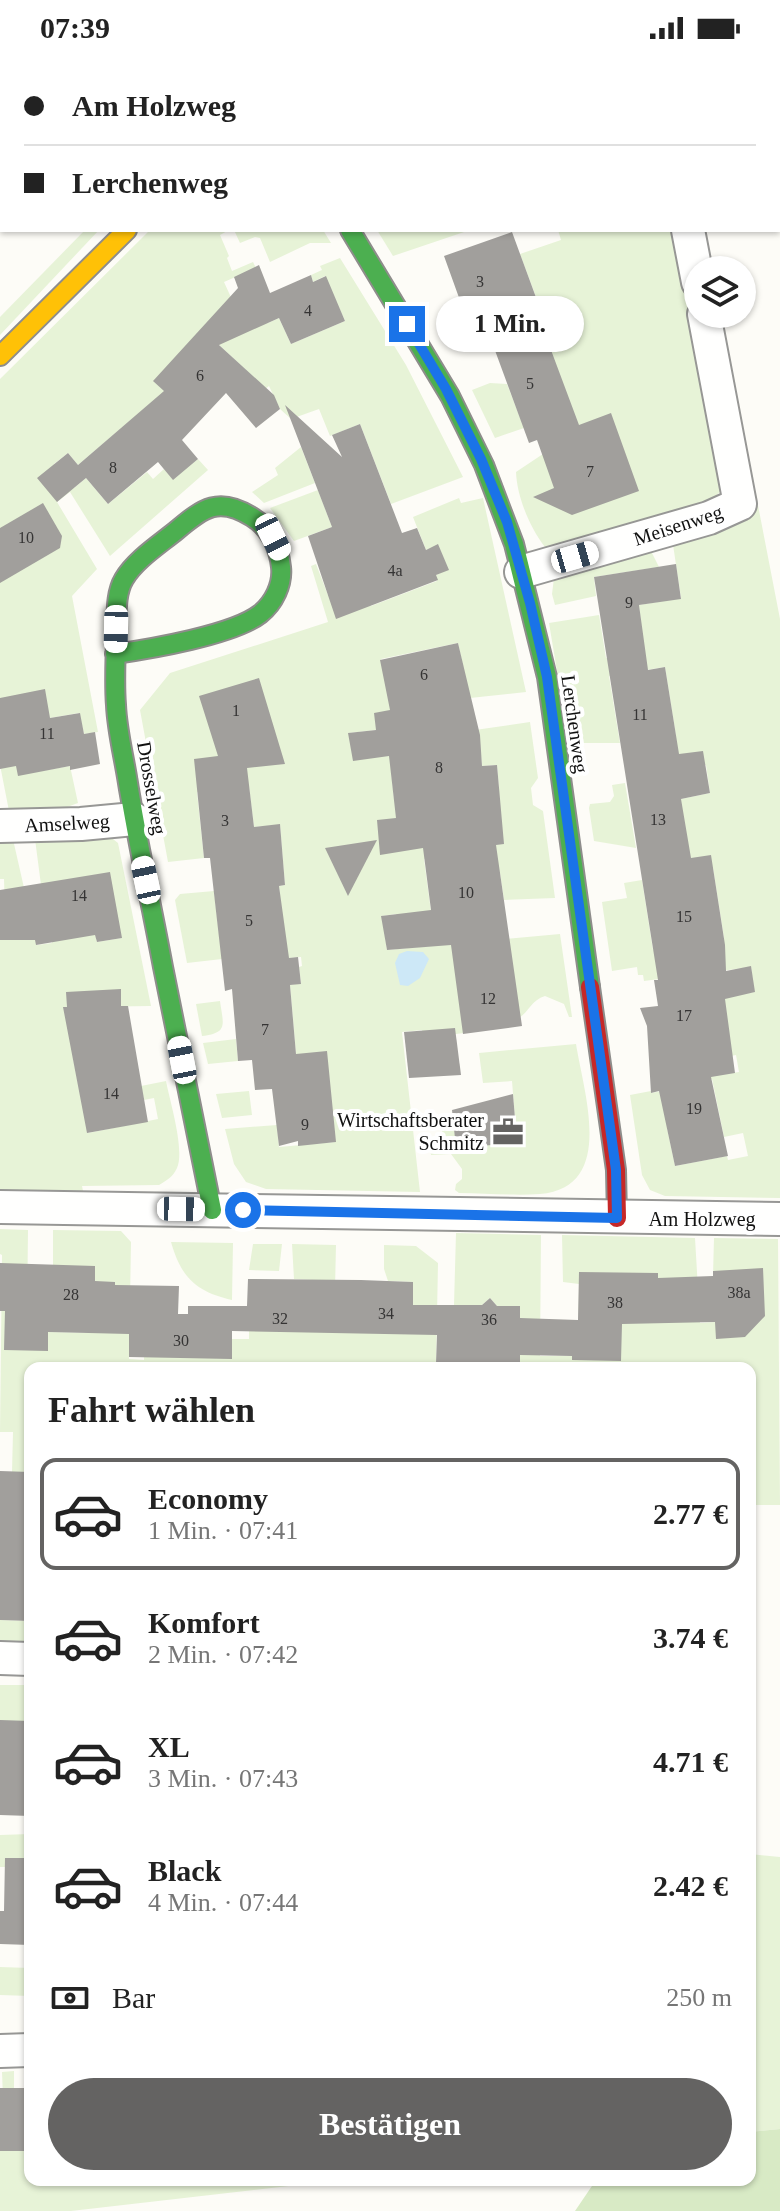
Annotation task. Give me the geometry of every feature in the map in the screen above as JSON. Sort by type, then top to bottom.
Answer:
[{"type":"street","points":[[0,356],[125,232]]},
{"type":"street","name":"Lerchenweg","points":[[351,232],[422,347],[472,440],[507,522],[521,572],[547,677],[616,1170],[617,1218]]},
{"type":"street","points":[[688,232],[693,256]]},
{"type":"street","name":"Meisenweg","points":[[521,572],[709,518],[740,504],[707,328]]},
{"type":"street","name":"Drosselweg","points":[[115,654],[175,645],[244,622],[264,611],[279,589],[284,565],[265,527],[247,512],[235,509],[213,507],[195,514],[134,567],[123,580],[117,596],[115,654],[116,708],[134,819],[212,1210]]},
{"type":"street","name":"Amselweg","points":[[0,826],[134,819]]},
{"type":"street","name":"Am Holzweg","points":[[0,1207],[780,1219]]},
{"type":"street","points":[[0,1658],[24,1659]]},
{"type":"street","points":[[0,2051],[24,2050]]},
{"type":"green space","points":[[83,232],[97,232],[0,335],[0,317]]},
{"type":"green space","points":[[148,232],[225,232],[220,235],[232,271],[253,262],[256,268],[224,282],[244,326],[265,317],[268,323],[279,318],[291,344],[345,321],[325,276],[313,282],[311,275],[322,270],[320,266],[340,258],[406,365],[463,477],[391,504],[360,424],[330,436],[319,409],[291,419],[280,409],[269,386],[250,401],[246,370],[202,329],[165,391],[78,465],[68,453],[54,464],[74,488],[86,478],[108,504],[147,472],[153,479],[164,469],[173,479],[198,459],[208,470],[110,556],[70,492],[57,502],[97,569],[72,596],[98,732],[84,734],[79,713],[50,718],[18,775],[70,766],[78,803],[56,811],[9,811],[0,765],[0,379]]},
{"type":"green space","points":[[235,232],[324,232],[331,243],[310,243],[270,262],[260,238],[240,243]]},
{"type":"green space","points":[[378,232],[464,232],[393,256]]},
{"type":"green space","points":[[559,232],[680,232],[685,256],[684,328],[698,328],[724,465],[722,490],[708,503],[563,549],[545,547],[529,522],[516,472],[543,454],[547,339],[539,305],[520,254],[561,240]]},
{"type":"green space","points":[[717,328],[724,328],[780,619],[780,1198],[665,1196],[650,1190],[642,1175],[630,1095],[651,1091],[666,1090],[667,1128],[675,1166],[727,1156],[728,1160],[748,1156],[743,1133],[724,1137],[712,1079],[688,1084],[712,1000],[754,992],[751,967],[644,981],[643,975],[638,975],[637,967],[612,971],[602,902],[627,898],[624,883],[642,880],[653,950],[724,938],[713,868],[666,875],[681,799],[710,793],[706,765],[659,772],[676,736],[665,667],[609,676],[620,743],[569,743],[549,623],[599,615],[606,658],[644,653],[639,605],[681,598],[672,538],[751,513]],"holes":[[[736,1055],[739,1072],[718,1075],[716,1059]]]},
{"type":"green space","points":[[490,383],[507,384],[524,428],[495,438],[472,390]]},
{"type":"green space","points":[[301,447],[315,483],[264,503],[252,492],[278,475],[275,468]]},
{"type":"green space","points":[[318,490],[332,527],[294,541],[270,508]]},
{"type":"green space","points":[[459,498],[461,503],[483,498],[526,692],[470,698],[458,643],[381,659],[391,710],[376,730],[349,733],[352,752],[397,744],[391,770],[394,799],[499,788],[497,765],[482,766],[479,735],[447,734],[530,722],[538,778],[531,788],[533,805],[543,811],[555,898],[504,900],[500,873],[472,852],[424,859],[432,919],[398,922],[396,914],[382,916],[387,950],[560,934],[572,1017],[569,1017],[564,1004],[545,996],[521,1017],[494,1027],[424,1037],[422,1030],[402,1032],[420,1192],[266,1189],[246,1182],[234,1164],[225,1129],[277,1125],[279,1147],[335,1142],[296,1054],[290,985],[301,983],[299,967],[302,966],[301,957],[289,958],[285,953],[279,886],[285,885],[280,825],[254,827],[249,787],[197,792],[204,858],[168,862],[140,710],[170,673],[328,622],[311,566],[316,564],[328,595],[350,587],[355,566],[371,606],[437,581],[436,575],[448,569],[438,545],[426,550],[413,517]]},
{"type":"green space","points":[[648,545],[659,567],[594,577],[596,596],[555,605],[552,594],[554,578]]},
{"type":"green space","points":[[625,783],[636,848],[594,841],[590,804],[610,802],[614,796],[612,785]]},
{"type":"green space","points":[[0,835],[12,835],[37,945],[52,943],[51,933],[93,925],[97,942],[122,938],[41,885],[35,839],[109,836],[118,843],[151,1006],[84,1007],[73,1058],[88,1133],[158,1119],[154,1098],[144,1100],[141,1086],[166,1081],[178,1138],[179,1160],[174,1174],[159,1185],[82,1186],[83,1191],[0,1190],[0,940],[12,939],[5,911],[4,879],[0,879]]},
{"type":"green space","points":[[214,891],[222,959],[187,963],[175,900],[180,894]]},
{"type":"green space","points":[[220,1001],[220,1030],[202,1036],[196,1004]]},
{"type":"green space","points":[[236,1039],[238,1061],[208,1064],[203,1043]]},
{"type":"green space","points":[[576,1044],[590,1135],[587,1157],[579,1175],[564,1188],[540,1194],[459,1193],[455,1190],[462,1179],[462,1169],[451,1154],[431,1155],[429,1139],[443,1137],[440,1115],[453,1114],[456,1147],[517,1143],[512,1081],[483,1083],[479,1053]]},
{"type":"green space","points":[[249,1091],[252,1115],[222,1118],[216,1094]]},
{"type":"green space","points":[[0,1229],[28,1230],[27,1317],[48,1351],[48,1332],[94,1333],[95,1267],[53,1266],[53,1230],[121,1231],[131,1242],[129,1359],[144,1360],[144,1357],[231,1339],[249,1339],[249,1331],[313,1280],[294,1279],[292,1244],[336,1245],[334,1332],[412,1334],[413,1282],[388,1281],[384,1269],[384,1245],[416,1246],[438,1263],[436,1362],[24,1362],[24,1472],[12,1472],[13,1432],[0,1432]]},
{"type":"green space","points":[[456,1233],[541,1235],[540,1356],[572,1356],[578,1351],[579,1284],[563,1282],[562,1235],[695,1238],[700,1323],[715,1322],[714,1238],[778,1239],[780,1505],[756,1505],[756,1362],[520,1362],[520,1306],[497,1306],[490,1298],[482,1305],[454,1305]]},
{"type":"green space","points":[[171,1242],[233,1243],[232,1300],[209,1293],[192,1282],[180,1265]]},
{"type":"green space","points":[[253,1244],[282,1244],[279,1271],[249,1270]]},
{"type":"green space","points":[[0,1620],[24,1621],[24,1645],[0,1645]]},
{"type":"green space","points":[[0,1685],[24,1685],[24,1721],[0,1721]]},
{"type":"green space","points":[[24,1834],[24,1867],[0,1867],[0,1835]]},
{"type":"green space","points":[[756,1855],[780,1857],[780,2129],[756,2131]]},
{"type":"green space","points":[[0,1967],[24,1968],[24,1996],[0,1995]]},
{"type":"green space","points":[[14,2071],[14,2096],[24,2097],[24,2186],[289,2186],[71,2211],[0,2211],[0,2151],[5,2151],[2,2072]]},
{"type":"green space","points":[[780,2129],[780,2211],[575,2211],[592,2186],[756,2186],[756,2131]]},
{"type":"water","points":[[423,952],[429,959],[420,978],[408,986],[400,985],[395,963],[399,954]]},
{"type":"building","points":[[512,232],[579,425],[611,413],[639,491],[572,515],[533,497],[554,488],[537,440],[529,443],[486,326],[471,331],[444,256]]},
{"type":"building","points":[[259,265],[270,293],[311,275],[313,282],[326,276],[345,321],[291,344],[279,318],[219,345],[274,395],[280,409],[256,428],[226,393],[182,440],[198,459],[173,480],[158,462],[108,504],[86,478],[57,502],[37,478],[68,453],[78,465],[164,391],[153,381],[238,288],[234,277]]},
{"type":"building","points":[[285,405],[342,457],[332,435],[360,424],[402,533],[417,528],[426,550],[438,544],[449,570],[436,575],[438,580],[336,619],[308,536],[332,527]]},
{"type":"building","points":[[43,503],[62,536],[60,548],[0,583],[0,528]]},
{"type":"building","points":[[676,564],[681,599],[639,605],[648,670],[665,667],[679,754],[703,751],[710,793],[681,799],[691,858],[711,855],[726,971],[751,966],[755,992],[725,999],[735,1073],[711,1077],[728,1156],[675,1166],[659,1091],[651,1093],[647,1026],[640,1008],[658,1006],[654,980],[658,980],[594,577]]},
{"type":"building","points":[[458,643],[480,735],[482,766],[497,765],[504,844],[496,845],[522,1026],[463,1034],[451,945],[387,950],[381,916],[431,910],[423,848],[380,855],[377,820],[396,818],[389,756],[353,761],[348,733],[376,730],[374,713],[390,710],[380,660]]},
{"type":"building","points":[[259,678],[285,764],[247,768],[254,827],[280,824],[285,885],[279,886],[289,958],[298,957],[301,984],[290,985],[296,1054],[327,1051],[336,1142],[298,1146],[298,1141],[279,1146],[272,1089],[255,1090],[252,1060],[238,1061],[232,989],[225,991],[210,858],[204,858],[194,759],[218,756],[199,696]]},
{"type":"building","points":[[45,689],[50,718],[80,713],[84,734],[95,732],[100,764],[18,776],[16,766],[0,769],[0,698]]},
{"type":"building","points":[[377,840],[348,896],[325,848]]},
{"type":"building","points":[[110,872],[122,938],[97,942],[95,935],[36,945],[35,940],[0,940],[0,890]]},
{"type":"building","points":[[121,989],[121,1006],[128,1006],[148,1122],[87,1133],[63,1007],[67,1007],[66,992]]},
{"type":"building","points":[[455,1028],[461,1075],[409,1078],[404,1032]]},
{"type":"building","points":[[513,1094],[517,1143],[456,1148],[452,1110]]},
{"type":"building","points":[[0,1263],[95,1266],[95,1281],[115,1282],[115,1285],[179,1286],[178,1314],[188,1314],[188,1306],[247,1306],[248,1279],[361,1280],[413,1282],[413,1305],[482,1305],[490,1298],[497,1306],[520,1306],[520,1318],[578,1320],[579,1272],[658,1273],[658,1278],[713,1276],[713,1271],[763,1268],[765,1316],[745,1337],[716,1339],[715,1322],[622,1324],[621,1361],[520,1355],[520,1362],[436,1362],[437,1335],[232,1331],[232,1359],[129,1357],[129,1334],[48,1332],[48,1351],[4,1350],[5,1311],[0,1311]]},
{"type":"building","points":[[0,1471],[24,1472],[24,1621],[0,1620]]},
{"type":"building","points":[[0,1720],[24,1721],[24,1816],[0,1815]]},
{"type":"building","points":[[5,1858],[24,1858],[24,1945],[0,1944],[0,1911],[4,1911]]},
{"type":"building","points":[[0,2088],[24,2088],[24,2151],[0,2151]]},
{"type":"traffic: fast","points":[[351,232],[450,396],[484,465],[514,544],[547,677],[590,987]]},
{"type":"traffic: fast","points":[[115,654],[130,652],[149,649],[211,635],[260,614],[276,593],[281,580],[280,560],[268,532],[252,517],[230,507],[212,507],[203,511],[135,565],[121,585],[117,605],[116,650],[115,659],[115,687],[119,732],[212,1210]]},
{"type":"traffic: slow","points":[[0,356],[125,232]]},
{"type":"traffic: jam","points":[[590,987],[616,1170],[617,1218]]},
{"type":"place","name":"Wirtschaftsberater Schmitz","points":[[508,1132]]},
{"type":"route","points":[[243,1210],[617,1218],[616,1170],[541,648],[498,497],[446,389],[407,324]]}]
